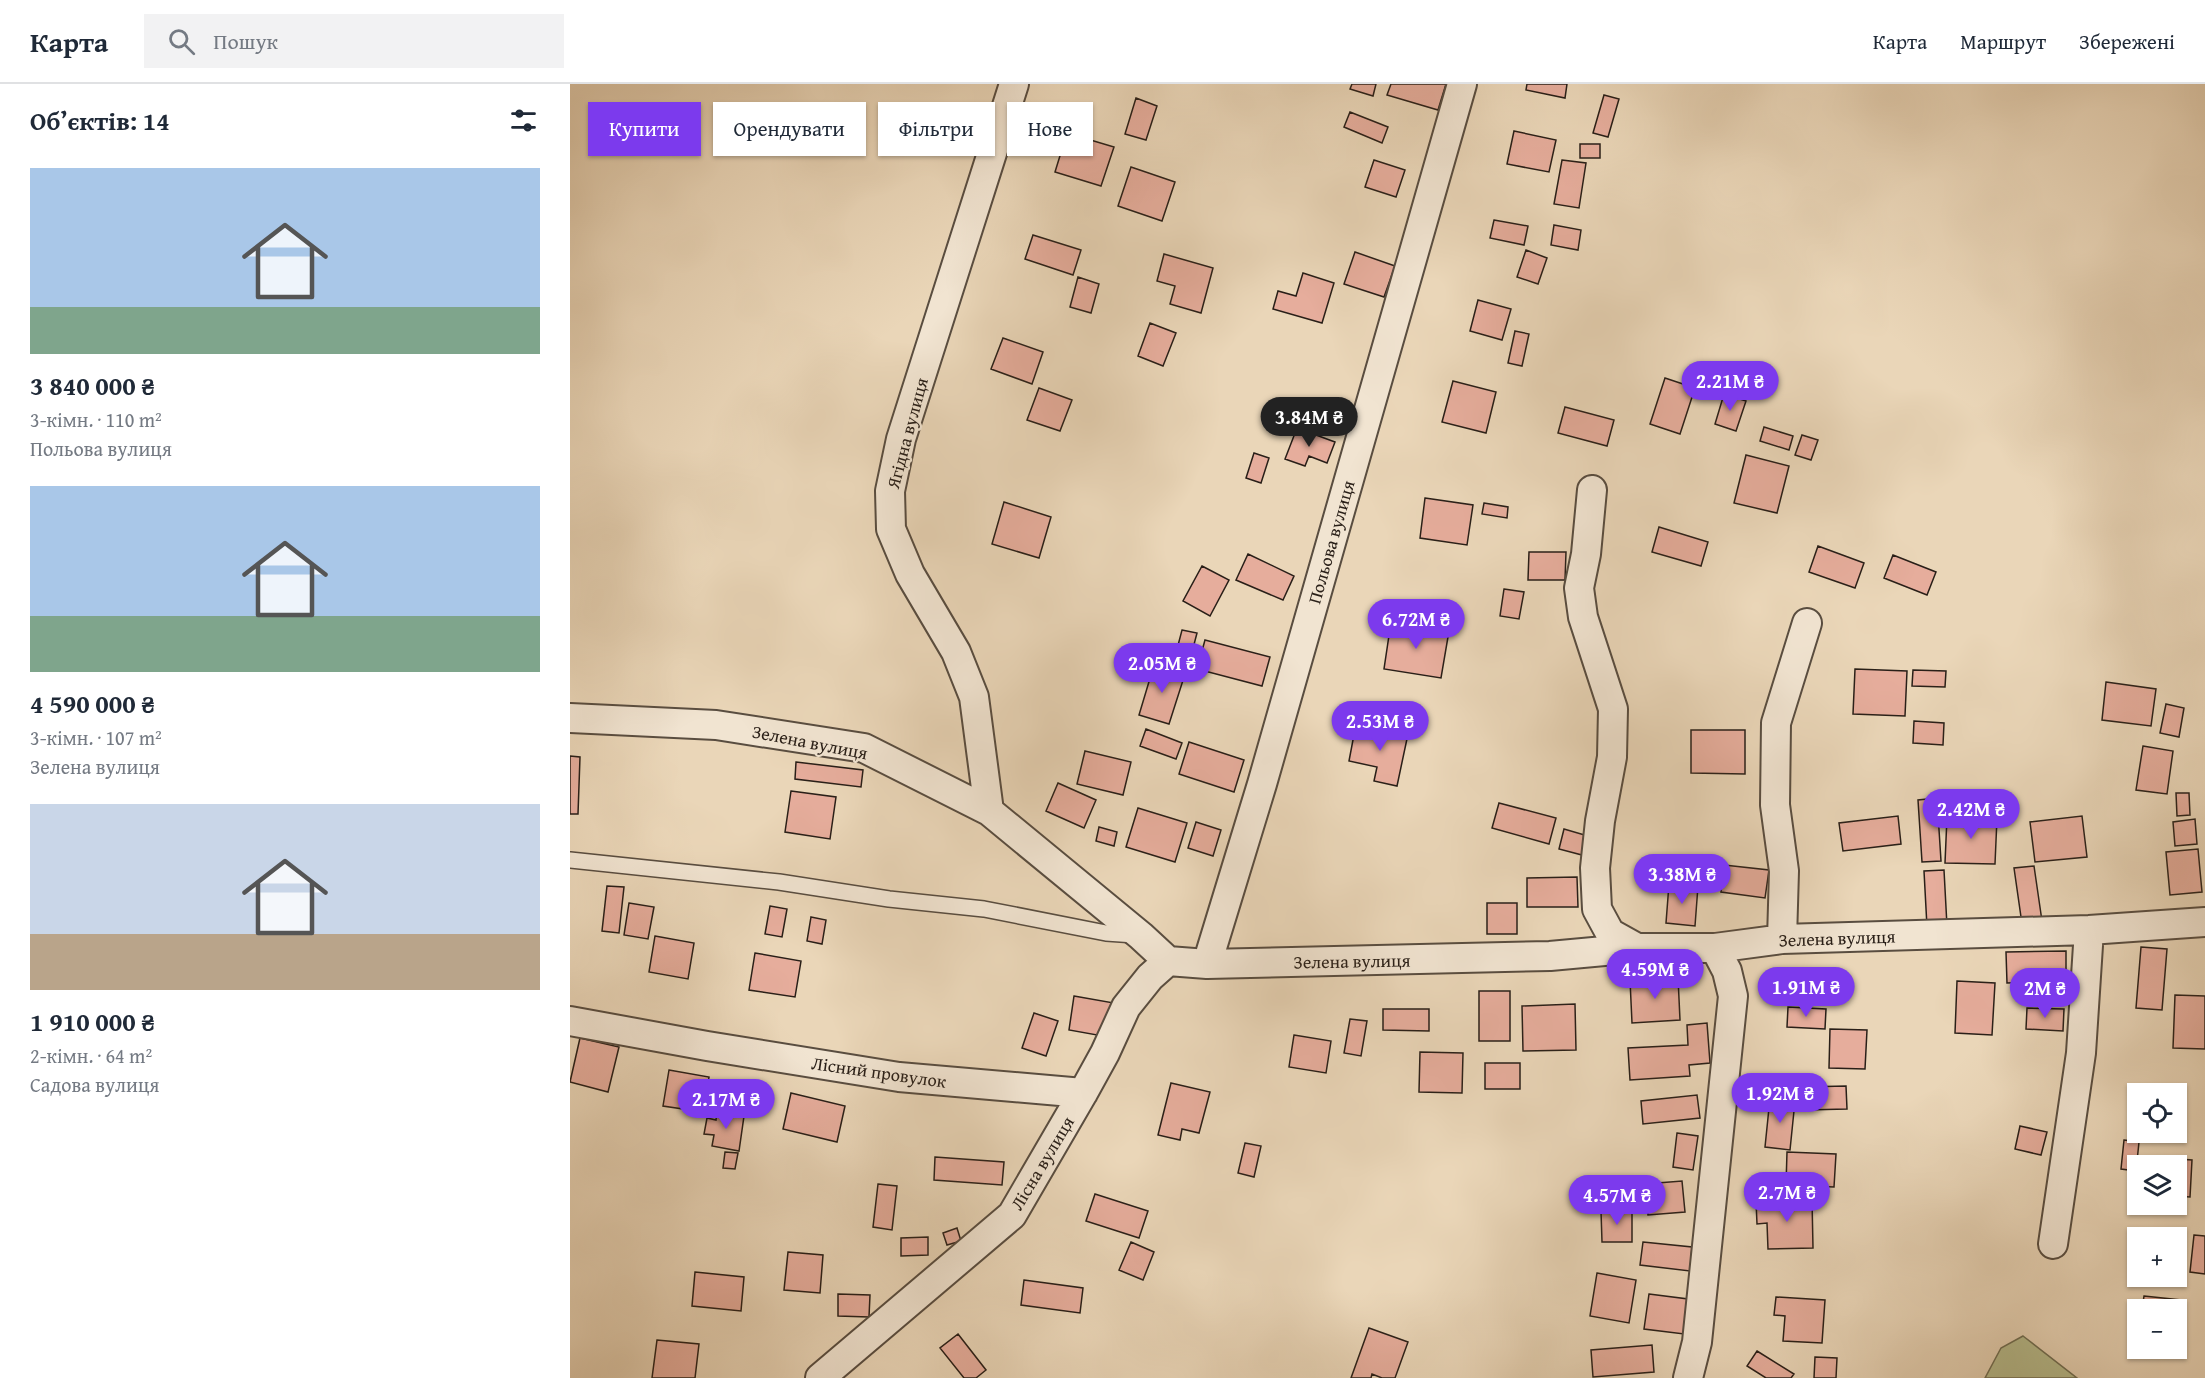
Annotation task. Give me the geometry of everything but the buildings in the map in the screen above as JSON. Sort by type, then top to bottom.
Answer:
[{"type":"street","name":"Ягідна вулиця","points":[[989,811],[974,697],[956,652],[910,574],[891,529],[890,491],[901,440],[1014,84]]},
{"type":"street","name":"Польова вулиця","points":[[1207,964],[1262,784],[1462,84]]},
{"type":"street","points":[[1592,490],[1586,554],[1579,588],[1583,618],[1613,709],[1612,757],[1600,821],[1595,868],[1597,909],[1610,933],[1637,948]]},
{"type":"street","points":[[1782,939],[1784,871],[1775,805],[1776,723],[1807,623]]},
{"type":"street","name":"Зелена вулиця","points":[[570,718],[716,725],[864,748],[989,811],[1141,936],[1168,961],[1207,964],[1550,956],[1637,948],[1715,948],[1782,939],[2089,930],[2205,922]]},
{"type":"street","points":[[2053,1244],[2081,1053],[2089,930]]},
{"type":"street","points":[[1688,1378],[1697,1342],[1733,996],[1727,971],[1715,948]]},
{"type":"street","name":"Лісна вулиця","points":[[820,1378],[1011,1215],[1083,1093],[1126,1007],[1150,977],[1168,961]]},
{"type":"street","name":"Лісний провулок","points":[[570,1021],[899,1077],[1083,1093]]},
{"type":"lane","points":[[570,860],[779,882],[889,899],[984,909],[1106,933],[1141,936]]},
{"type":"green space","points":[[2023,1336],[2077,1378],[1985,1378],[2001,1348]]}]
